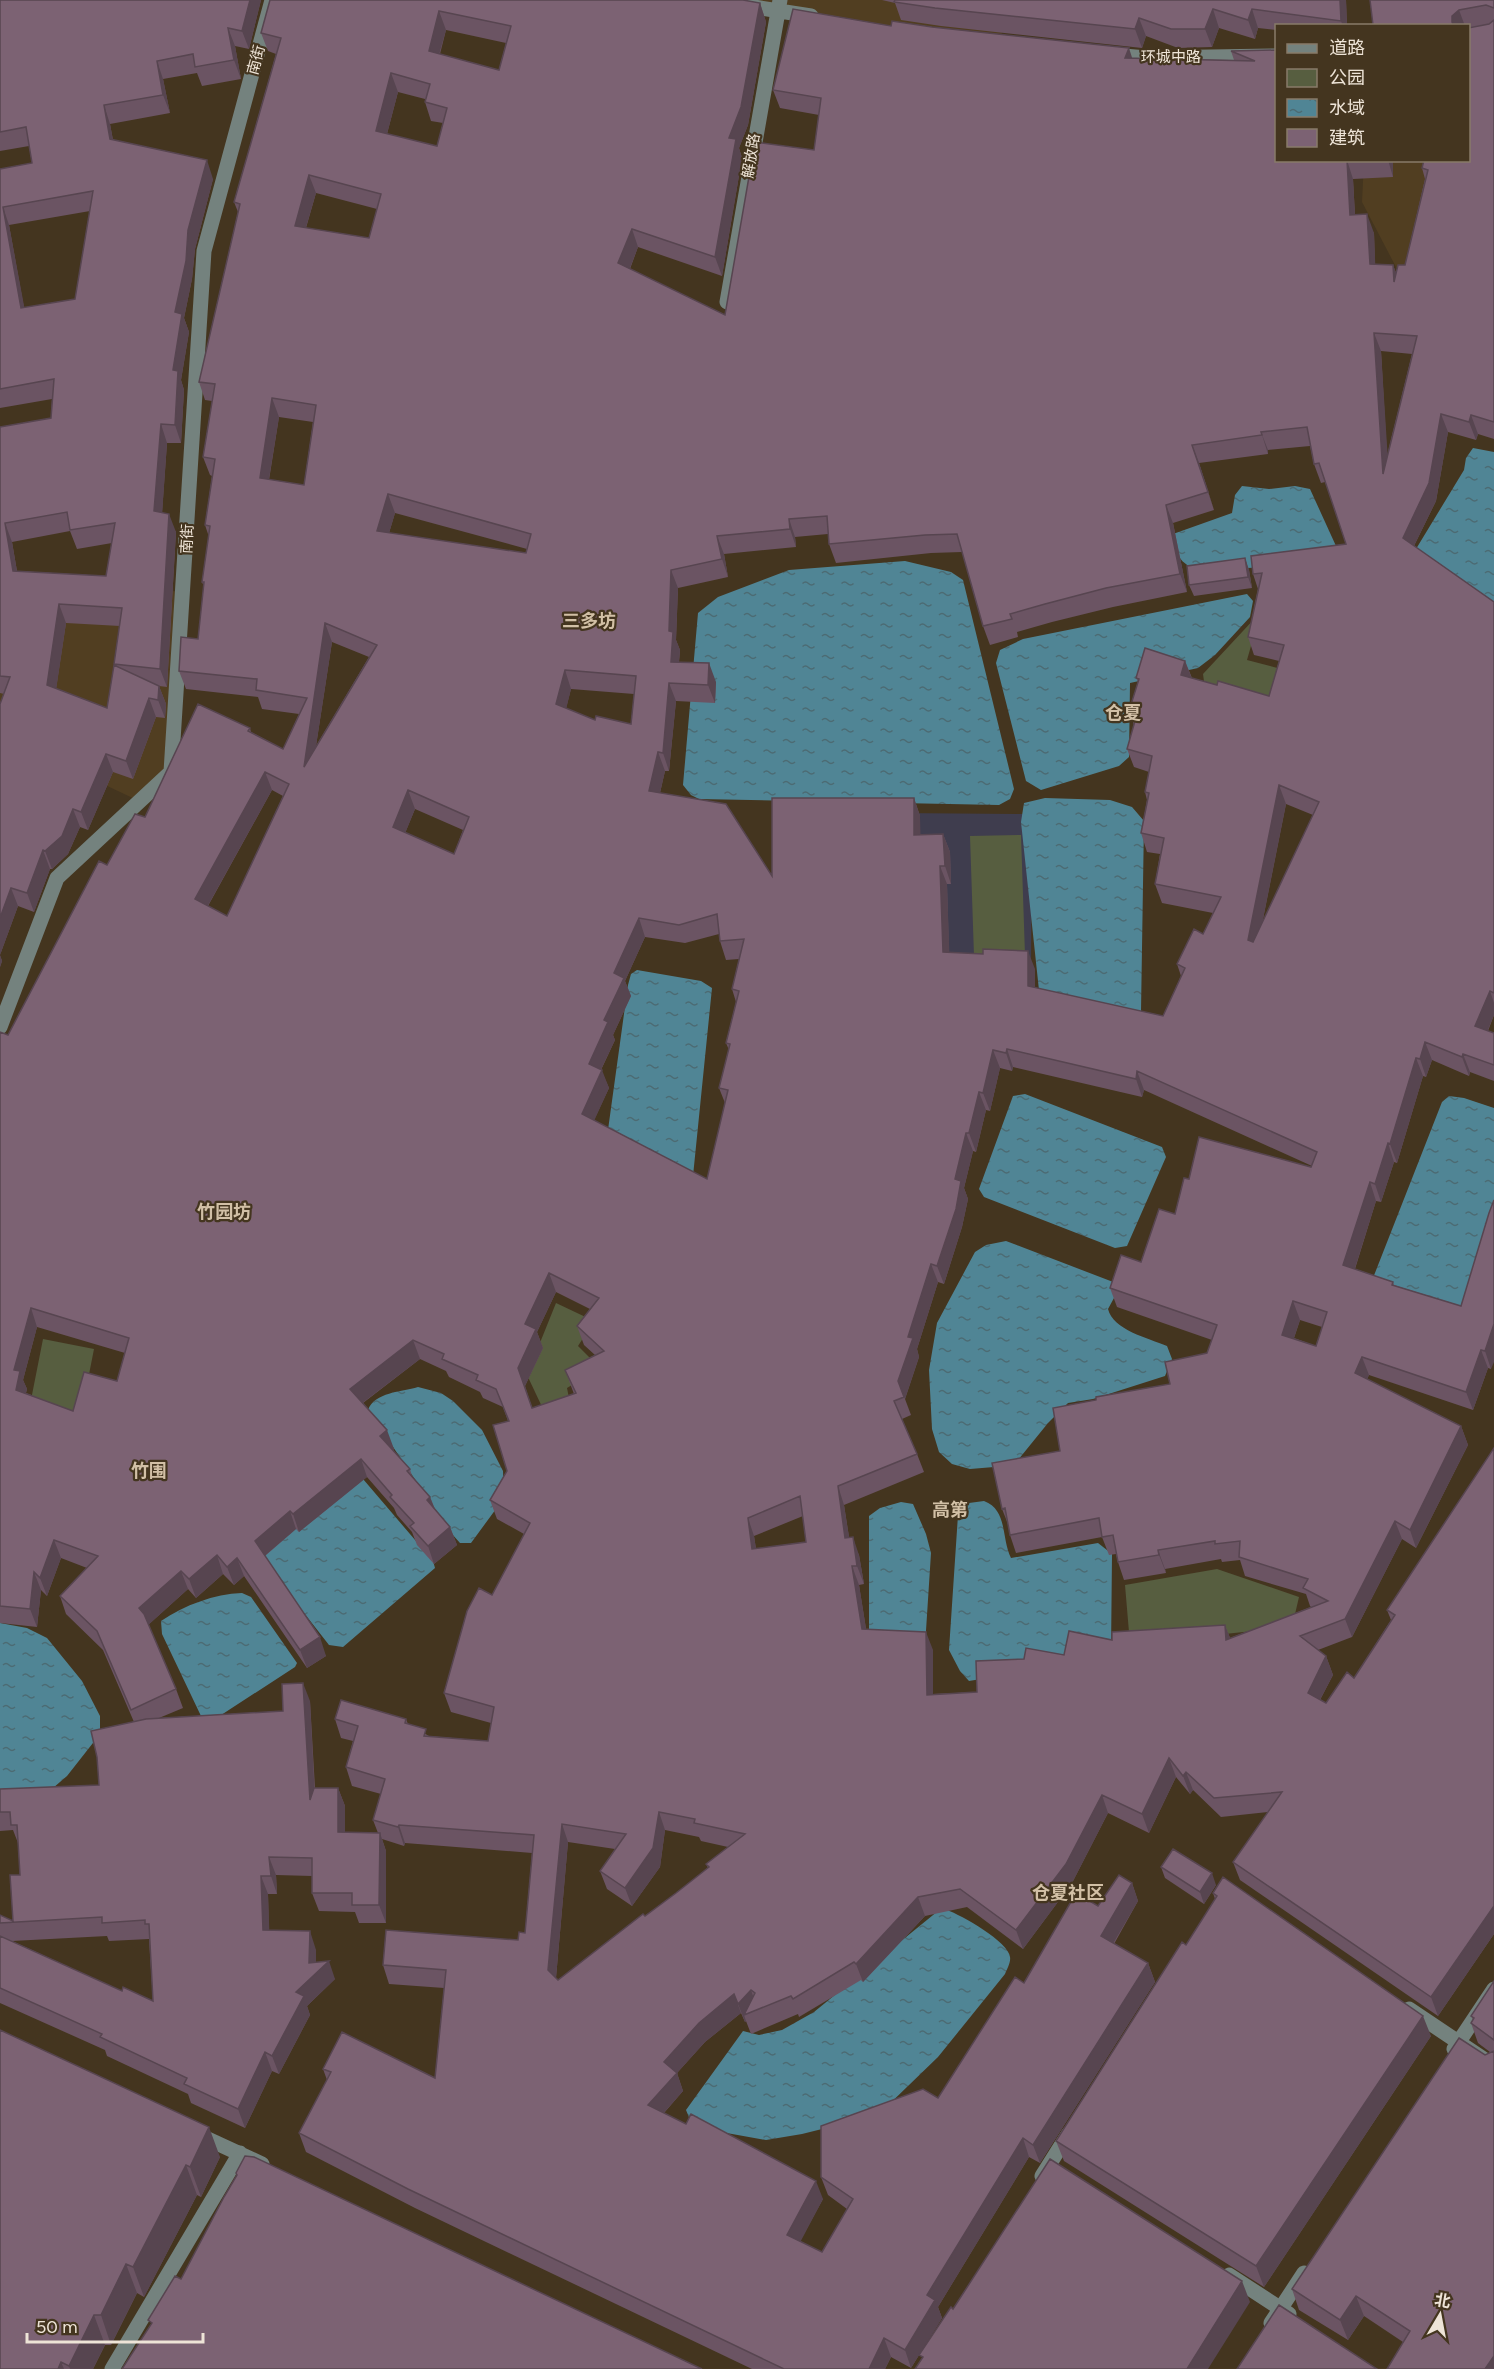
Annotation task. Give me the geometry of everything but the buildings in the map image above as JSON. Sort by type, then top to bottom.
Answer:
[{"type":"street","name":"南街","points":[[0,1027],[57,878],[171,772],[204,251],[272,0]]},
{"type":"street","points":[[710,0],[778,5],[823,18]]},
{"type":"street","name":"解放路","points":[[727,302],[778,5]]},
{"type":"street","name":"环城中路","points":[[1099,53],[1147,58],[1275,56]]},
{"type":"street","points":[[1445,2062],[1494,1989]]},
{"type":"street","points":[[1400,2003],[1494,2066]]},
{"type":"street","points":[[1031,2194],[1055,2167],[1075,2124]]},
{"type":"street","points":[[185,2129],[271,2169]]},
{"type":"street","points":[[112,2369],[240,2153]]},
{"type":"street","points":[[1264,2334],[1313,2259]]},
{"type":"street","points":[[1221,2270],[1300,2320]]},
{"type":"shaded area","points":[[710,0],[1008,0],[1000,43]]},
{"type":"shaded area","points":[[1364,162],[1468,162],[1494,290],[1397,269],[1362,202]]},
{"type":"shaded area","points":[[44,579],[183,592],[171,772],[139,801],[0,735],[0,649]]},
{"type":"shaded area","points":[[773,812],[1032,814],[1031,965],[985,994]]},
{"type":"green space","points":[[1256,617],[1259,618],[1247,660],[1281,669],[1272,706],[1205,689],[1203,674]]},
{"type":"green space","points":[[1021,835],[1025,955],[974,956],[970,836]]},
{"type":"green space","points":[[556,1303],[594,1321],[578,1346],[600,1368],[567,1388],[570,1403],[544,1411],[527,1375]]},
{"type":"green space","points":[[43,1339],[94,1349],[80,1420],[29,1410]]},
{"type":"green space","points":[[1217,1569],[1299,1597],[1292,1627],[1130,1644],[1125,1585]]},
{"type":"water","points":[[1473,448],[1494,452],[1494,619],[1416,549],[1464,470],[1466,458]]},
{"type":"water","points":[[1242,486],[1269,489],[1295,486],[1310,489],[1336,546],[1327,563],[1199,571],[1187,565],[1177,553],[1173,534],[1232,513],[1235,495]]},
{"type":"water","points":[[905,561],[951,572],[963,580],[1014,789],[1010,799],[999,805],[699,799],[691,795],[683,785],[698,613],[718,597],[789,570]]},
{"type":"water","points":[[1247,594],[1253,601],[1250,617],[1215,655],[1198,668],[1130,683],[1129,757],[1119,766],[1041,790],[1026,781],[996,663],[1000,650],[1023,639]]},
{"type":"water","points":[[1045,798],[1110,800],[1132,807],[1144,821],[1141,1011],[1133,1027],[1041,1009],[1021,822],[1024,803]]},
{"type":"water","points":[[637,970],[701,981],[712,988],[693,1176],[608,1130],[628,985],[631,974]]},
{"type":"water","points":[[1025,1094],[1162,1147],[1166,1157],[1127,1246],[1115,1248],[984,1197],[979,1189],[1013,1096]]},
{"type":"water","points":[[1449,1096],[1464,1098],[1494,1108],[1494,1203],[1463,1312],[1373,1278],[1442,1102]]},
{"type":"water","points":[[1006,1241],[1121,1285],[1108,1309],[1111,1316],[1124,1328],[1167,1346],[1172,1359],[1165,1376],[1093,1399],[1068,1403],[1048,1423],[1018,1460],[994,1467],[970,1469],[952,1464],[939,1452],[932,1429],[929,1370],[937,1323],[975,1252],[986,1245]]},
{"type":"water","points":[[418,1387],[441,1393],[453,1401],[482,1430],[503,1471],[504,1498],[471,1543],[460,1543],[452,1534],[368,1410],[371,1404],[382,1396]]},
{"type":"water","points":[[363,1479],[433,1561],[435,1568],[343,1647],[329,1645],[265,1563],[263,1556],[269,1543]]},
{"type":"water","points":[[984,1501],[997,1511],[1011,1558],[1098,1543],[1112,1554],[1111,1651],[1100,1659],[969,1681],[960,1671],[949,1650],[958,1515],[969,1503]]},
{"type":"water","points":[[901,1502],[913,1504],[926,1534],[931,1553],[925,1646],[869,1630],[869,1516],[880,1508]]},
{"type":"water","points":[[242,1593],[251,1597],[297,1663],[295,1667],[215,1719],[201,1716],[162,1634],[161,1621],[200,1601]]},
{"type":"water","points":[[0,1623],[27,1628],[47,1638],[82,1681],[100,1716],[100,1734],[67,1776],[53,1788],[38,1795],[0,1789]]},
{"type":"water","points":[[947,1910],[973,1923],[1002,1944],[1008,1951],[1009,1963],[1005,1974],[938,2057],[878,2115],[802,2134],[766,2140],[699,2128],[691,2122],[686,2110],[743,2031],[759,2035],[782,2030],[814,2012],[938,1911]]},
{"type":"district","name":"三多坊","points":[[589,621]]},
{"type":"district","name":"仓夏","points":[[1123,713]]},
{"type":"district","name":"竹园坊","points":[[224,1212]]},
{"type":"district","name":"竹围","points":[[149,1471]]},
{"type":"district","name":"高第","points":[[950,1510]]},
{"type":"district","name":"仓夏社区","points":[[1068,1893]]}]
